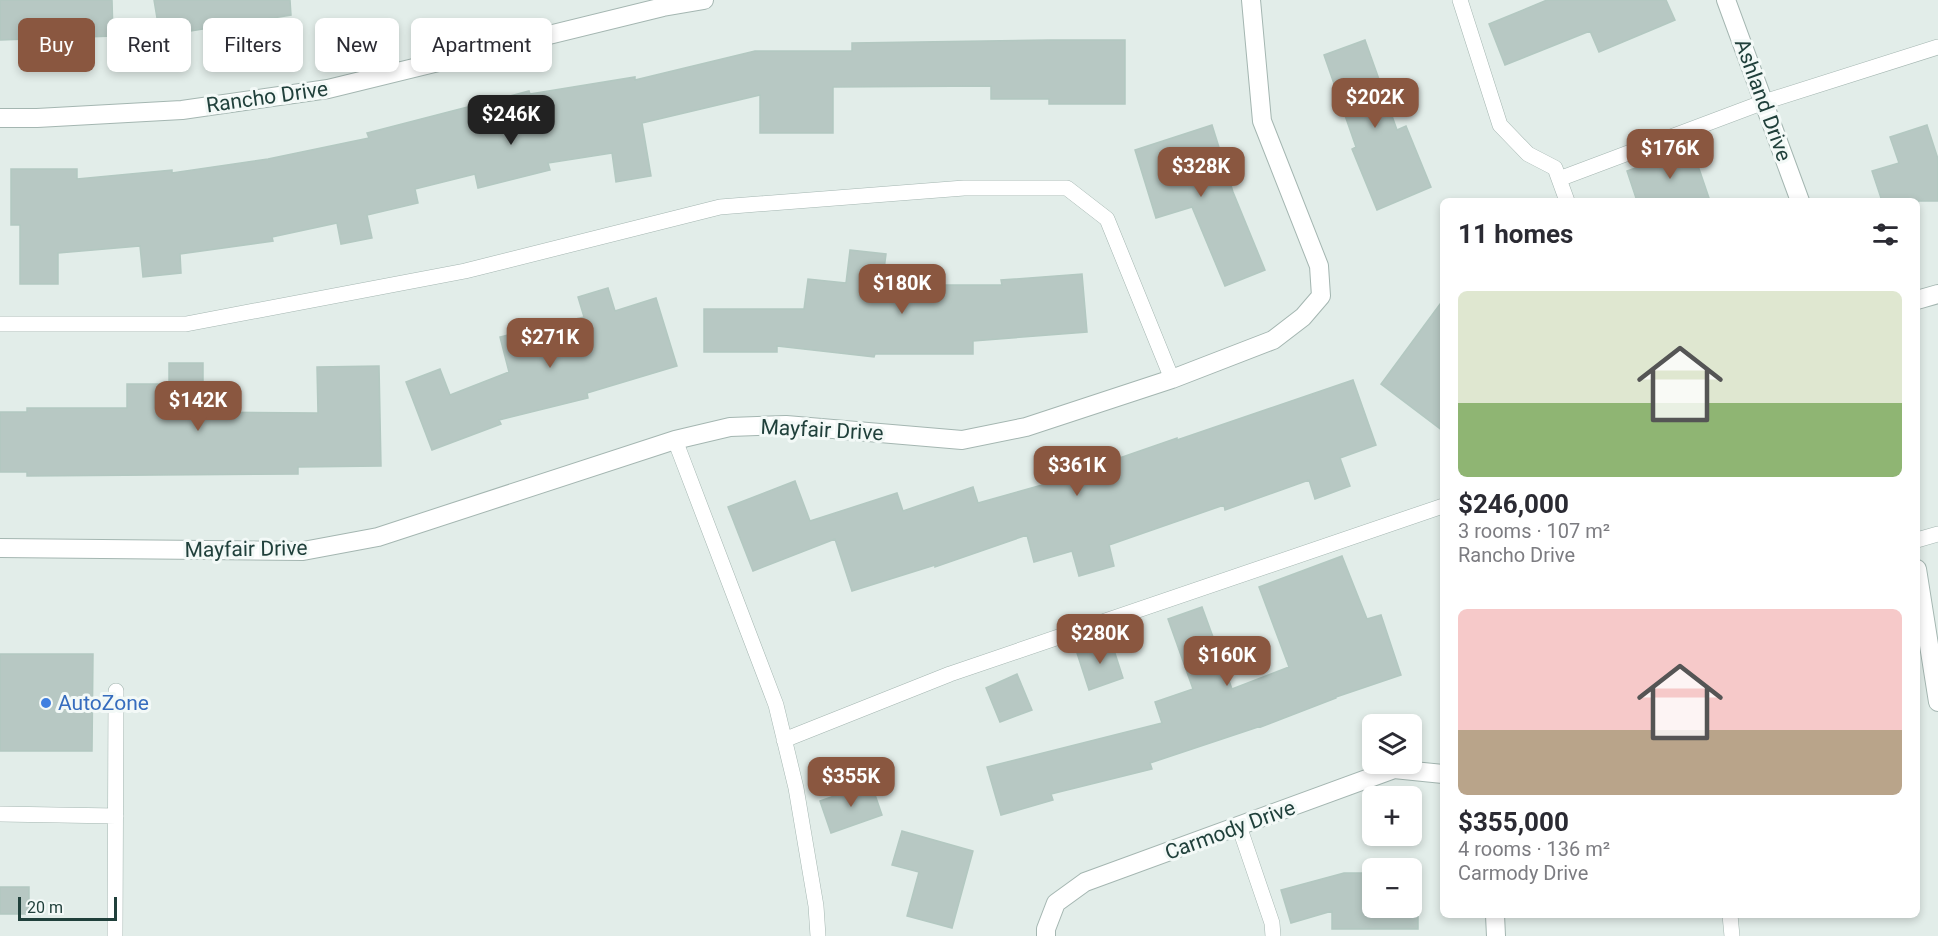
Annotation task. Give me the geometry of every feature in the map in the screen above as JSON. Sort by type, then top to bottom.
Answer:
[{"type":"street","name":"Rancho Drive","points":[[0,118],[182,110],[328,89],[663,7],[704,0]]},
{"type":"street","name":"Mayfair Drive","points":[[0,548],[303,551],[378,537],[675,440],[730,427],[786,425],[962,440],[1026,427],[1172,379],[1273,340],[1303,317],[1321,296],[1319,266],[1262,121],[1251,0]]},
{"type":"street","name":"Ashland Drive","points":[[1726,0],[1799,198]]},
{"type":"street","points":[[1920,299],[1938,294]]},
{"type":"street","points":[[1920,588],[1938,702]]},
{"type":"street","name":"Carmody Drive","points":[[1046,936],[1046,929],[1056,903],[1085,882],[1394,769],[1440,774]]},
{"type":"street","points":[[1495,918],[1496,936]]},
{"type":"lane","points":[[1460,0],[1500,125],[1528,154],[1555,168],[1566,198]]},
{"type":"lane","points":[[1559,179],[1764,102],[1938,47]]},
{"type":"lane","points":[[0,324],[186,324],[465,271],[720,207],[964,188],[1067,188],[1107,219],[1172,379]]},
{"type":"lane","points":[[675,440],[776,705],[796,788],[816,906],[818,936]]},
{"type":"lane","points":[[784,740],[950,674],[1440,507]]},
{"type":"lane","points":[[1920,539],[1938,534]]},
{"type":"lane","points":[[115,936],[116,691]]},
{"type":"lane","points":[[0,814],[116,816]]},
{"type":"lane","points":[[1239,826],[1272,922],[1273,936]]},
{"type":"lane","points":[[1730,918],[1732,936]]},
{"type":"building","points":[[0,0],[112,0],[112,18],[107,18],[107,36],[95,37],[95,18],[18,18],[18,39],[0,40]]},
{"type":"building","points":[[154,0],[290,0],[291,15],[272,18],[203,18],[203,29],[191,31],[191,18],[157,18]]},
{"type":"building","points":[[1547,0],[1666,0],[1675,20],[1599,52],[1590,31],[1505,65],[1489,24]]},
{"type":"building","points":[[1125,40],[1125,104],[1049,104],[1049,99],[991,99],[991,86],[833,87],[833,133],[760,133],[760,95],[642,123],[651,176],[616,182],[612,153],[548,163],[550,170],[478,188],[475,174],[415,189],[418,203],[367,215],[372,238],[341,244],[337,223],[272,237],[273,241],[180,254],[181,273],[143,277],[140,246],[58,253],[58,284],[20,284],[20,225],[11,225],[11,169],[77,169],[77,179],[172,170],[172,173],[268,159],[369,138],[367,133],[529,91],[530,94],[635,77],[635,80],[755,51],[852,51],[852,43]]},
{"type":"building","points":[[1365,40],[1397,130],[1406,126],[1431,187],[1377,210],[1352,149],[1356,147],[1324,55]]},
{"type":"building","points":[[1212,125],[1233,192],[1265,270],[1225,286],[1192,207],[1156,218],[1135,150]]},
{"type":"building","points":[[1927,125],[1938,159],[1938,201],[1920,201],[1920,198],[1881,198],[1872,171],[1899,163],[1890,137]]},
{"type":"building","points":[[1692,148],[1709,198],[1636,198],[1627,171]]},
{"type":"building","points":[[850,250],[886,254],[882,285],[1002,285],[1001,280],[1082,274],[1087,332],[973,341],[973,354],[875,354],[874,357],[777,346],[777,352],[704,352],[704,309],[804,309],[808,279],[846,283]]},
{"type":"building","points":[[608,288],[615,311],[656,298],[677,366],[587,393],[588,398],[499,420],[501,424],[432,450],[406,382],[440,369],[450,395],[509,372],[500,337],[584,317],[578,297]]},
{"type":"building","points":[[1440,304],[1440,429],[1381,384]]},
{"type":"building","points":[[169,363],[203,363],[203,412],[318,413],[317,367],[379,366],[381,466],[298,467],[298,474],[27,476],[27,472],[0,472],[0,412],[27,412],[27,408],[127,408],[127,384],[169,384]]},
{"type":"building","points":[[1353,380],[1376,445],[1340,458],[1350,486],[1315,499],[1309,480],[1225,510],[1224,505],[1109,545],[1114,566],[1079,576],[1072,551],[1034,562],[1027,535],[935,567],[935,565],[852,591],[835,539],[753,571],[728,507],[795,481],[810,521],[897,493],[903,511],[973,487],[978,503],[1106,467],[1105,463]]},
{"type":"building","points":[[1342,556],[1367,619],[1381,615],[1401,675],[1336,697],[1261,727],[1150,763],[1152,769],[1051,794],[1053,800],[1001,815],[987,767],[1162,723],[1155,702],[1193,689],[1168,619],[1202,607],[1232,689],[1289,667],[1259,587]]},
{"type":"building","points":[[1111,641],[1123,678],[1089,690],[1077,653]]},
{"type":"building","name":"AutoZone","points":[[0,654],[93,654],[92,751],[0,751]]},
{"type":"building","points":[[1017,674],[1032,710],[1000,722],[986,688]]},
{"type":"building","points":[[871,783],[882,815],[831,833],[820,801]]},
{"type":"building","points":[[902,831],[973,851],[952,928],[907,916],[919,872],[892,865]]},
{"type":"building","points":[[1344,873],[1362,873],[1362,918],[1418,918],[1418,929],[1332,929],[1332,911],[1291,923],[1281,890]]},
{"type":"building","points":[[0,887],[29,887],[29,914],[0,914]]},
{"type":"place","name":"AutoZone","points":[[46,703]]}]
